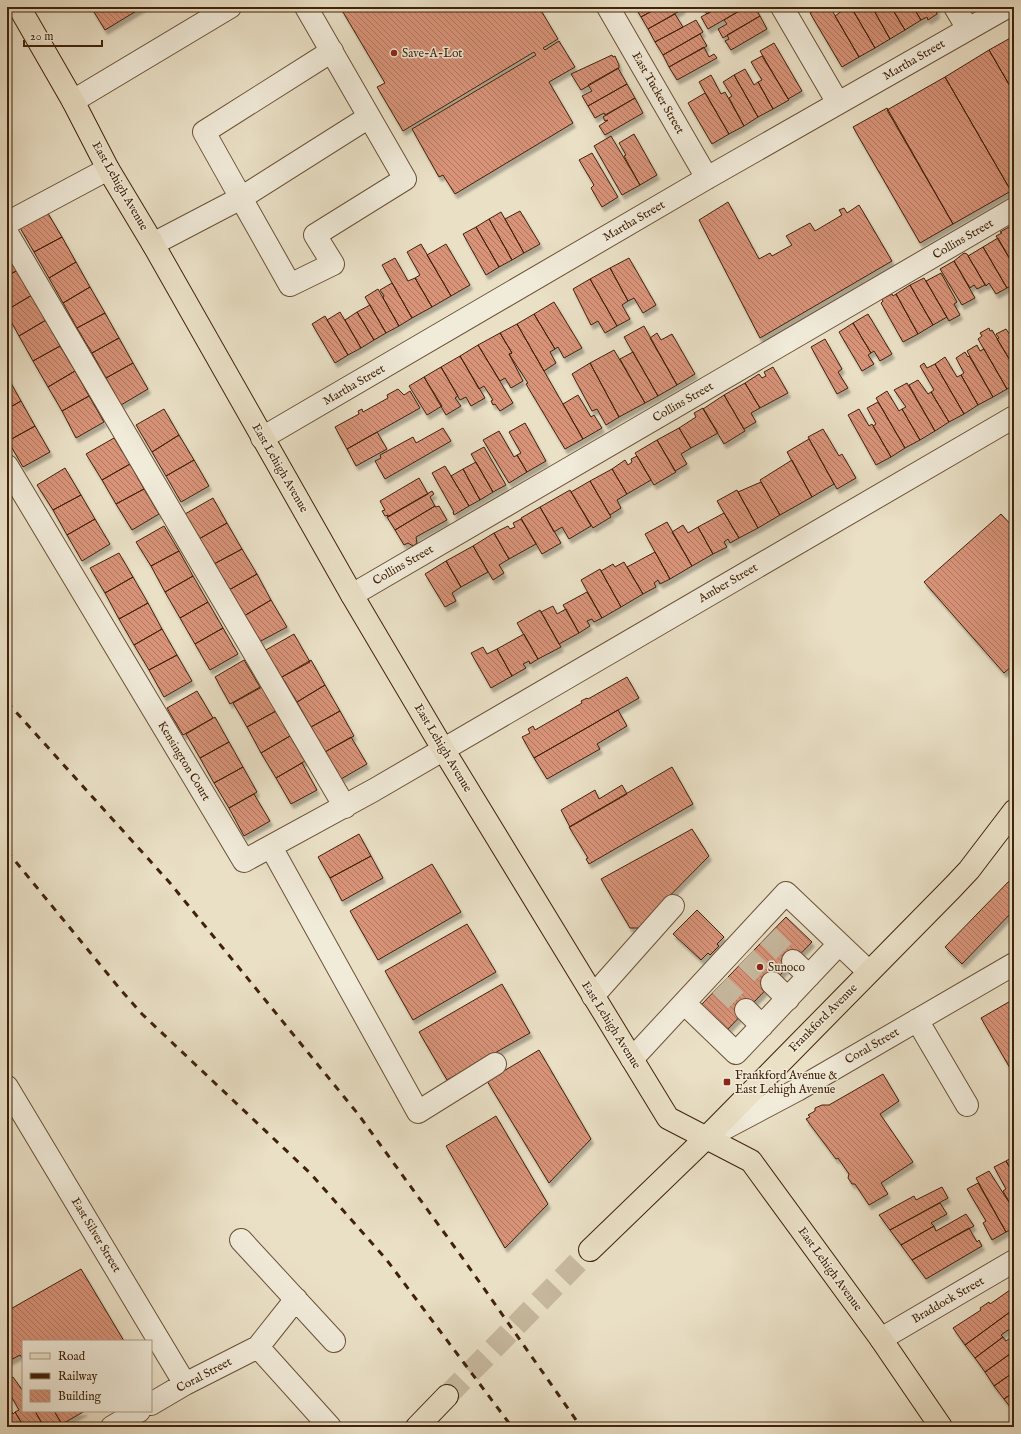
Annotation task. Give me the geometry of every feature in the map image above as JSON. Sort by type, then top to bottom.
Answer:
[{"type":"main road","name":"East Lehigh Avenue","points":[[19,7],[73,101],[108,169],[153,244],[352,594],[443,749],[668,1118],[751,1160],[881,1339],[941,1427]]},
{"type":"main road","name":"Frankford Avenue","points":[[590,1250],[707,1137],[968,870],[1014,811]]},
{"type":"main road","points":[[417,1427],[447,1396]]},
{"type":"street","points":[[73,101],[230,7]]},
{"type":"street","points":[[306,7],[332,51],[370,117],[405,179],[315,234],[333,264],[290,285],[204,132],[332,51]]},
{"type":"street","name":"East Tucker Street","points":[[608,7],[707,178]]},
{"type":"street","points":[[782,7],[838,104]]},
{"type":"street","points":[[955,7],[968,29]]},
{"type":"street","name":"Martha Street","points":[[262,438],[707,178],[1007,7]]},
{"type":"street","points":[[153,244],[241,198],[370,117]]},
{"type":"street","points":[[7,223],[108,169]]},
{"type":"street","name":"Collins Street","points":[[352,594],[1014,209]]},
{"type":"street","points":[[7,233],[345,806]]},
{"type":"street","name":"Amber Street","points":[[443,749],[1014,417]]},
{"type":"street","name":"Kensington Court","points":[[7,466],[244,861],[345,806],[443,749]]},
{"type":"street","points":[[270,847],[418,1112],[496,1064]]},
{"type":"street","points":[[632,1059],[684,1003],[714,981],[763,930],[786,894],[869,972]]},
{"type":"street","points":[[593,996],[673,906]]},
{"type":"street","points":[[684,1003],[736,1053],[839,944]]},
{"type":"street","points":[[793,961],[809,976]]},
{"type":"street","name":"Coral Street","points":[[707,1137],[797,1090],[1014,964]]},
{"type":"street","points":[[772,984],[788,999]]},
{"type":"street","points":[[746,1010],[762,1026]]},
{"type":"street","points":[[917,1020],[968,1105]]},
{"type":"street","name":"East Silver Street","points":[[7,1087],[185,1384]]},
{"type":"street","points":[[241,1240],[334,1341]]},
{"type":"street","name":"Braddock Street","points":[[881,1339],[1014,1261]]},
{"type":"street","points":[[296,1299],[258,1347],[330,1427]]},
{"type":"street","name":"Coral Street","points":[[152,1403],[185,1384],[258,1347]]},
{"type":"street","points":[[112,1427],[137,1412]]},
{"type":"building","points":[[91,7],[143,7],[105,30]]},
{"type":"building","points":[[340,7],[539,7],[558,39],[543,48],[545,50],[559,41],[575,67],[549,82],[573,123],[455,194],[443,175],[439,177],[412,129],[536,55],[534,52],[403,131],[377,87],[385,83]]},
{"type":"building","points":[[635,7],[659,7],[641,17]]},
{"type":"building","points":[[659,7],[682,7],[683,9],[648,29],[641,17]]},
{"type":"building","points":[[702,7],[719,7],[707,14]]},
{"type":"building","points":[[719,7],[746,7],[708,29],[701,17]]},
{"type":"building","points":[[746,7],[755,7],[760,16],[723,38],[718,29],[727,24],[724,20]]},
{"type":"building","points":[[820,7],[830,7],[859,57],[842,67],[810,13]]},
{"type":"building","points":[[847,7],[851,7],[875,48],[859,57],[835,16]]},
{"type":"building","points":[[851,7],[872,7],[890,39],[875,48]]},
{"type":"building","points":[[872,7],[891,7],[905,30],[890,39]]},
{"type":"building","points":[[891,7],[913,7],[921,20],[905,30]]},
{"type":"building","points":[[913,7],[938,7],[936,8],[937,14],[928,20],[927,17],[921,20]]},
{"type":"building","points":[[675,14],[683,27],[655,42],[648,29]]},
{"type":"building","points":[[760,16],[767,29],[731,50],[725,41],[729,39],[727,35]]},
{"type":"building","points":[[696,20],[703,32],[663,55],[655,42]]},
{"type":"building","points":[[700,34],[707,46],[669,67],[663,55]]},
{"type":"building","points":[[1014,36],[1014,93],[989,50]]},
{"type":"building","points":[[774,43],[802,91],[788,99],[760,51]]},
{"type":"building","points":[[704,47],[709,57],[714,54],[717,58],[677,80],[669,67]]},
{"type":"building","points":[[989,50],[1014,93],[1014,189],[1011,191],[945,77]]},
{"type":"building","points":[[612,55],[613,57],[615,56],[619,68],[581,90],[571,74]]},
{"type":"building","points":[[762,56],[789,100],[773,109],[758,82],[762,80],[751,62]]},
{"type":"building","points":[[618,68],[627,84],[588,106],[582,96],[592,91],[588,85]]},
{"type":"building","points":[[745,69],[754,85],[758,82],[773,109],[758,117],[734,75]]},
{"type":"building","points":[[711,75],[721,94],[725,92],[744,126],[729,134],[699,82]]},
{"type":"building","points":[[734,75],[758,117],[744,126],[729,98],[732,96],[723,82]]},
{"type":"building","points":[[945,77],[1011,191],[953,224],[887,110]]},
{"type":"building","points":[[627,84],[635,98],[605,115],[604,113],[595,118],[588,106]]},
{"type":"building","points":[[705,93],[729,134],[712,144],[688,103]]},
{"type":"building","points":[[635,98],[643,113],[605,135],[599,126],[608,120],[605,121],[603,117]]},
{"type":"building","points":[[887,108],[953,224],[920,243],[853,127]]},
{"type":"building","points":[[634,134],[657,175],[640,185],[624,156],[626,155],[619,143]]},
{"type":"building","points":[[611,136],[640,185],[622,195],[594,146]]},
{"type":"building","points":[[592,153],[618,197],[602,207],[591,188],[594,185],[579,160]]},
{"type":"building","points":[[728,202],[759,259],[770,253],[772,256],[792,245],[786,236],[810,223],[815,231],[842,215],[839,210],[844,208],[847,213],[859,205],[892,261],[760,338],[699,220]]},
{"type":"building","points":[[46,210],[62,237],[34,252],[19,226]]},
{"type":"building","points":[[520,211],[540,244],[524,253],[505,219]]},
{"type":"building","points":[[501,212],[524,253],[512,260],[489,219]]},
{"type":"building","points":[[489,219],[512,260],[499,267],[476,227]]},
{"type":"building","points":[[476,227],[499,267],[486,275],[463,234]]},
{"type":"building","points":[[1009,227],[1010,229],[1013,228],[1014,230],[1014,266],[996,236]]},
{"type":"building","points":[[62,237],[76,262],[49,278],[34,252]]},
{"type":"building","points":[[998,238],[1014,266],[1012,271],[1014,284],[1007,288],[983,247]]},
{"type":"building","points":[[421,244],[451,296],[432,307],[415,278],[420,275],[407,252]]},
{"type":"building","points":[[446,244],[470,285],[451,296],[427,255]]},
{"type":"building","points":[[983,247],[1007,288],[996,294],[989,283],[986,286],[968,256]]},
{"type":"building","points":[[7,251],[18,270],[7,276]]},
{"type":"building","points":[[964,253],[967,254],[985,285],[977,289],[974,285],[970,288],[954,261]]},
{"type":"building","points":[[395,258],[408,281],[415,278],[432,307],[412,318],[382,265]]},
{"type":"building","points":[[629,258],[656,305],[643,313],[634,298],[628,301],[610,268]]},
{"type":"building","points":[[954,261],[975,298],[962,305],[940,269]]},
{"type":"building","points":[[76,262],[90,287],[63,303],[49,278]]},
{"type":"building","points":[[610,268],[628,301],[622,305],[630,319],[617,326],[590,279]]},
{"type":"building","points":[[18,270],[32,295],[7,310],[7,276]]},
{"type":"building","points":[[941,273],[957,302],[954,304],[960,315],[949,321],[926,281]]},
{"type":"building","points":[[924,278],[947,317],[933,325],[910,285]]},
{"type":"building","points":[[590,279],[617,326],[605,333],[598,321],[591,325],[573,289]]},
{"type":"building","points":[[392,283],[412,318],[399,326],[380,290]]},
{"type":"building","points":[[910,285],[933,325],[918,334],[896,294]]},
{"type":"building","points":[[90,287],[105,313],[77,328],[63,303]]},
{"type":"building","points":[[378,289],[399,326],[386,333],[365,297]]},
{"type":"building","points":[[892,294],[893,296],[896,294],[918,334],[903,342],[881,303],[883,301],[882,299]]},
{"type":"building","points":[[32,295],[46,320],[19,336],[7,314],[7,310]]},
{"type":"building","points":[[554,302],[582,348],[564,358],[558,347],[555,349],[534,314]]},
{"type":"building","points":[[370,305],[386,333],[374,340],[357,312]]},
{"type":"building","points":[[340,312],[361,348],[348,355],[327,320]]},
{"type":"building","points":[[357,312],[374,340],[361,348],[345,320]]},
{"type":"building","points":[[105,313],[119,338],[92,353],[77,328]]},
{"type":"building","points":[[534,314],[555,349],[550,352],[556,363],[544,371],[517,324]]},
{"type":"building","points":[[868,314],[892,354],[880,361],[874,351],[871,353],[853,323]]},
{"type":"building","points":[[325,316],[348,355],[335,363],[312,324]]},
{"type":"building","points":[[46,320],[60,346],[33,361],[19,336]]},
{"type":"building","points":[[853,323],[871,353],[868,355],[874,364],[862,371],[839,332]]},
{"type":"building","points":[[517,324],[583,439],[565,449],[526,384],[528,383],[509,354],[512,353],[500,333]]},
{"type":"building","points":[[644,326],[677,385],[658,396],[624,337]]},
{"type":"building","points":[[989,328],[990,331],[992,330],[1014,367],[1014,385],[1007,389],[978,339],[982,336],[980,333]]},
{"type":"building","points":[[1006,329],[1014,341],[1014,367],[997,339],[999,338],[996,334]]},
{"type":"building","points":[[500,333],[512,353],[509,354],[523,381],[511,388],[505,378],[500,381],[478,345]]},
{"type":"building","points":[[657,333],[661,340],[672,334],[695,374],[677,385],[650,338]]},
{"type":"building","points":[[119,338],[133,363],[106,378],[92,353]]},
{"type":"building","points":[[825,339],[842,369],[838,372],[848,388],[837,394],[811,347]]},
{"type":"building","points":[[478,345],[513,403],[500,411],[495,404],[493,405],[491,401],[493,400],[484,386],[479,389],[460,356]]},
{"type":"building","points":[[977,345],[980,351],[984,349],[1007,389],[993,397],[967,351]]},
{"type":"building","points":[[60,346],[75,371],[48,387],[33,361]]},
{"type":"building","points":[[614,350],[645,403],[619,417],[590,363]]},
{"type":"building","points":[[633,352],[658,396],[645,403],[620,359]]},
{"type":"building","points":[[965,352],[968,357],[969,356],[993,397],[978,405],[961,375],[964,373],[956,358]]},
{"type":"building","points":[[460,356],[485,398],[471,406],[466,397],[460,400],[441,367]]},
{"type":"building","points":[[945,357],[957,377],[961,375],[978,405],[964,414],[935,364]]},
{"type":"building","points":[[133,363],[148,389],[121,405],[106,378]]},
{"type":"building","points":[[590,363],[619,417],[606,425],[597,409],[592,411],[572,374]]},
{"type":"building","points":[[924,363],[927,368],[935,364],[964,414],[949,422],[931,392],[934,390],[920,366]]},
{"type":"building","points":[[441,367],[458,396],[455,398],[461,406],[446,415],[424,377]]},
{"type":"building","points":[[773,367],[788,393],[760,408],[745,383],[759,374],[762,378],[766,376],[764,372]]},
{"type":"building","points":[[75,371],[89,396],[62,411],[48,387]]},
{"type":"building","points":[[7,376],[21,401],[7,409]]},
{"type":"building","points":[[424,377],[442,406],[427,415],[409,386]]},
{"type":"building","points":[[918,380],[928,394],[931,392],[949,422],[935,431],[909,385]]},
{"type":"building","points":[[745,383],[760,408],[751,413],[756,422],[744,429],[724,395]]},
{"type":"building","points":[[907,383],[935,431],[920,440],[902,409],[906,407],[894,390]]},
{"type":"building","points":[[398,389],[404,395],[410,391],[420,408],[347,449],[335,427],[359,414],[358,411],[362,409],[363,412],[388,398],[387,395]]},
{"type":"building","points":[[887,391],[899,411],[902,409],[920,440],[905,448],[876,398]]},
{"type":"building","points":[[578,395],[591,417],[594,415],[602,428],[583,439],[563,404]]},
{"type":"building","points":[[724,395],[745,431],[724,444],[703,409]]},
{"type":"building","points":[[89,396],[104,422],[76,438],[62,411]]},
{"type":"building","points":[[21,401],[35,426],[8,441],[7,409]]},
{"type":"building","points":[[878,402],[905,448],[891,457],[873,426],[876,424],[867,408]]},
{"type":"building","points":[[703,408],[718,433],[691,448],[679,428],[696,417],[694,413]]},
{"type":"building","points":[[164,409],[179,435],[152,452],[136,425]]},
{"type":"building","points":[[859,409],[869,426],[872,424],[891,457],[876,465],[848,415]]},
{"type":"building","points":[[525,423],[546,461],[527,472],[517,455],[521,453],[509,432]]},
{"type":"building","points":[[35,426],[50,452],[23,467],[8,441]]},
{"type":"building","points":[[443,428],[451,441],[385,479],[375,461],[381,458],[380,455],[413,437],[416,443]]},
{"type":"building","points":[[679,428],[691,448],[681,454],[687,464],[675,471],[657,440]]},
{"type":"building","points":[[823,429],[839,456],[842,454],[856,478],[837,489],[808,437]]},
{"type":"building","points":[[499,431],[514,457],[517,455],[527,472],[509,483],[483,440]]},
{"type":"building","points":[[377,432],[387,449],[356,466],[347,449]]},
{"type":"building","points":[[179,435],[194,460],[166,476],[152,452]]},
{"type":"building","points":[[114,438],[130,464],[102,480],[86,454]]},
{"type":"building","points":[[809,439],[834,484],[812,497],[787,452]]},
{"type":"building","points":[[657,440],[676,472],[654,485],[635,453]]},
{"type":"building","points":[[484,447],[506,485],[493,492],[471,454]]},
{"type":"building","points":[[637,456],[651,480],[627,494],[612,469],[625,460],[628,465],[632,462],[631,459]]},
{"type":"building","points":[[194,460],[209,486],[181,502],[166,476]]},
{"type":"building","points":[[792,460],[812,497],[780,515],[760,480]]},
{"type":"building","points":[[476,462],[493,492],[480,500],[463,469]]},
{"type":"building","points":[[130,464],[144,489],[116,504],[102,480]]},
{"type":"building","points":[[445,466],[469,506],[454,515],[454,512],[432,473]]},
{"type":"building","points":[[65,468],[81,495],[53,510],[37,485]]},
{"type":"building","points":[[463,469],[480,500],[469,506],[451,476]]},
{"type":"building","points":[[612,469],[627,494],[617,500],[621,508],[610,515],[590,481]]},
{"type":"building","points":[[419,478],[428,494],[388,517],[388,515],[385,516],[382,511],[385,510],[380,501]]},
{"type":"building","points":[[590,481],[611,517],[593,528],[571,492]]},
{"type":"building","points":[[761,482],[780,515],[758,528],[738,492]]},
{"type":"building","points":[[144,489],[159,514],[132,530],[116,504]]},
{"type":"building","points":[[570,490],[591,526],[569,539],[562,527],[554,532],[540,507]]},
{"type":"building","points":[[737,490],[758,528],[739,538],[717,501]]},
{"type":"building","points":[[432,491],[434,494],[430,497],[435,506],[395,530],[387,517]]},
{"type":"building","points":[[81,495],[95,519],[67,535],[53,510]]},
{"type":"building","points":[[213,498],[227,523],[199,539],[185,514]]},
{"type":"building","points":[[435,506],[439,506],[447,520],[416,537],[417,543],[413,546],[408,543],[404,545],[395,530]]},
{"type":"building","points":[[540,507],[561,543],[542,554],[521,518]]},
{"type":"building","points":[[724,513],[739,538],[730,543],[728,539],[724,542],[727,547],[713,554],[698,527]]},
{"type":"building","points":[[1001,514],[1014,528],[1014,664],[1004,673],[924,582]]},
{"type":"building","points":[[95,519],[110,544],[82,561],[67,535]]},
{"type":"building","points":[[521,519],[536,544],[509,559],[494,533],[508,526],[510,529],[515,527],[513,523]]},
{"type":"building","points":[[667,522],[692,566],[670,579],[645,534]]},
{"type":"building","points":[[227,523],[242,549],[214,564],[199,539]]},
{"type":"building","points":[[683,525],[688,533],[698,527],[713,554],[692,566],[672,532]]},
{"type":"building","points":[[164,526],[179,551],[151,566],[136,542]]},
{"type":"building","points":[[494,533],[509,559],[499,565],[504,573],[493,580],[473,546]]},
{"type":"building","points":[[473,546],[488,572],[461,587],[446,561]]},
{"type":"building","points":[[242,549],[257,574],[229,590],[214,564]]},
{"type":"building","points":[[179,551],[193,576],[165,592],[151,566]]},
{"type":"building","points":[[655,552],[670,579],[660,584],[658,580],[654,583],[656,587],[643,594],[627,567]]},
{"type":"building","points":[[119,553],[133,577],[105,593],[90,568]]},
{"type":"building","points":[[446,561],[461,587],[452,593],[456,601],[445,607],[425,574]]},
{"type":"building","points":[[624,562],[643,594],[621,607],[601,571],[613,564],[615,567]]},
{"type":"building","points":[[600,569],[621,607],[602,618],[581,580]]},
{"type":"building","points":[[257,574],[271,600],[244,616],[229,590]]},
{"type":"building","points":[[193,576],[208,602],[180,618],[165,592]]},
{"type":"building","points":[[133,577],[148,603],[119,619],[105,593]]},
{"type":"building","points":[[587,592],[602,618],[594,622],[592,619],[587,621],[590,626],[579,633],[563,605]]},
{"type":"building","points":[[271,600],[287,627],[259,642],[244,616]]},
{"type":"building","points":[[208,602],[223,628],[195,644],[180,618]]},
{"type":"building","points":[[148,603],[162,629],[134,645],[119,619]]},
{"type":"building","points":[[553,606],[557,614],[566,609],[579,633],[559,644],[541,612]]},
{"type":"building","points":[[540,610],[561,647],[538,659],[517,623]]},
{"type":"building","points":[[223,628],[238,654],[210,670],[195,644]]},
{"type":"building","points":[[162,629],[177,655],[149,670],[134,645]]},
{"type":"building","points":[[294,634],[310,662],[280,678],[264,651]]},
{"type":"building","points":[[524,634],[538,659],[530,664],[529,661],[523,664],[526,668],[512,676],[497,649]]},
{"type":"building","points":[[483,647],[487,654],[497,649],[512,676],[491,688],[471,653]]},
{"type":"building","points":[[177,655],[192,681],[164,697],[149,670]]},
{"type":"building","points":[[244,660],[260,687],[230,704],[215,677]]},
{"type":"building","points":[[311,660],[325,685],[297,702],[282,677]]},
{"type":"building","points":[[627,677],[639,698],[534,758],[522,737],[530,733],[528,729],[533,726],[535,730],[582,703],[581,701],[587,698],[588,699]]},
{"type":"building","points":[[325,685],[340,711],[311,727],[297,702]]},
{"type":"building","points":[[262,687],[276,711],[247,727],[233,703]]},
{"type":"building","points":[[197,691],[213,718],[183,735],[167,708]]},
{"type":"building","points":[[618,710],[627,726],[597,744],[600,749],[547,779],[534,758]]},
{"type":"building","points":[[276,711],[290,736],[261,753],[247,727]]},
{"type":"building","points":[[340,711],[354,736],[325,752],[311,727]]},
{"type":"building","points":[[215,717],[229,742],[200,758],[186,734]]},
{"type":"building","points":[[290,736],[305,761],[276,778],[261,753]]},
{"type":"building","points":[[351,737],[367,764],[341,779],[325,752]]},
{"type":"building","points":[[229,742],[243,767],[214,783],[200,758]]},
{"type":"building","points":[[302,763],[317,790],[291,804],[276,778]]},
{"type":"building","points":[[243,767],[257,792],[229,808],[214,783]]},
{"type":"building","points":[[672,767],[693,804],[589,864],[586,859],[588,858],[569,827]]},
{"type":"building","points":[[622,785],[627,794],[570,827],[561,810],[595,790],[599,799]]},
{"type":"building","points":[[254,794],[270,821],[244,836],[229,808]]},
{"type":"building","points":[[692,829],[709,856],[638,928],[630,928],[601,879]]},
{"type":"building","points":[[359,834],[371,856],[330,878],[318,857]]},
{"type":"building","points":[[371,856],[383,878],[342,901],[330,878]]},
{"type":"building","points":[[432,864],[461,912],[378,960],[350,911]]},
{"type":"building","points":[[1014,876],[1014,910],[962,964],[945,947]]},
{"type":"building","points":[[697,910],[724,937],[717,944],[719,946],[710,955],[708,953],[701,960],[673,934]]},
{"type":"building","points":[[786,917],[812,942],[726,1031],[700,1006]]},
{"type":"building","points":[[467,924],[496,972],[413,1020],[385,971]]},
{"type":"building","points":[[502,984],[530,1033],[447,1080],[419,1032]]},
{"type":"building","points":[[1014,999],[1014,1075],[981,1018]]},
{"type":"building","points":[[539,1050],[591,1139],[549,1183],[487,1081]]},
{"type":"building","points":[[883,1074],[899,1101],[880,1114],[913,1162],[881,1183],[888,1194],[869,1205],[855,1184],[852,1184],[848,1178],[849,1174],[838,1158],[836,1159],[806,1119],[810,1117],[808,1115],[815,1111],[815,1108],[822,1105],[829,1105]]},
{"type":"building","points":[[496,1116],[548,1204],[505,1248],[446,1146]]},
{"type":"building","points":[[1014,1156],[1014,1175],[1006,1161]]},
{"type":"building","points":[[1006,1161],[1014,1175],[1014,1210],[1003,1191],[1006,1189],[994,1167]]},
{"type":"building","points":[[989,1171],[1014,1210],[1014,1228],[1006,1232],[976,1178]]},
{"type":"building","points":[[978,1183],[1006,1232],[992,1240],[983,1223],[986,1221],[967,1189]]},
{"type":"building","points":[[942,1187],[948,1198],[890,1230],[879,1215],[914,1196],[916,1200]]},
{"type":"building","points":[[940,1203],[947,1214],[931,1223],[934,1226],[901,1245],[890,1230]]},
{"type":"building","points":[[966,1214],[974,1226],[912,1260],[901,1245],[934,1226],[936,1231]]},
{"type":"building","points":[[969,1228],[977,1242],[979,1240],[982,1246],[926,1279],[912,1260]]},
{"type":"building","points":[[81,1269],[123,1340],[22,1340],[22,1358],[20,1355],[7,1362],[7,1311]]},
{"type":"building","points":[[1010,1290],[1014,1296],[1014,1309],[965,1345],[953,1328],[981,1310],[980,1308],[989,1302],[990,1304]]},
{"type":"building","points":[[1014,1309],[1014,1326],[1001,1335],[1003,1337],[975,1358],[965,1345]]},
{"type":"building","points":[[1014,1335],[1014,1351],[985,1372],[975,1358],[1003,1337],[1006,1341]]},
{"type":"building","points":[[1014,1351],[1014,1372],[994,1386],[985,1372]]},
{"type":"building","points":[[1014,1372],[1014,1392],[1004,1399],[994,1386]]},
{"type":"building","points":[[13,1377],[22,1390],[22,1412],[36,1412],[44,1427],[24,1427],[15,1412],[19,1410],[7,1389],[12,1386],[8,1380]]},
{"type":"building","points":[[1014,1392],[1014,1412],[1004,1399]]},
{"type":"building","points":[[7,1404],[13,1414],[15,1412],[24,1427],[7,1427]]},
{"type":"building","points":[[36,1412],[55,1412],[62,1424],[57,1427],[44,1427]]},
{"type":"building","points":[[55,1412],[83,1412],[62,1424]]},
{"type":"tunnel","points":[[768,936],[793,961]]},
{"type":"tunnel","points":[[746,958],[772,983]]},
{"type":"tunnel","points":[[720,985],[746,1010]]},
{"type":"tunnel","points":[[447,1396],[590,1250]]},
{"type":"railway","points":[[7,702],[170,883],[358,1114],[464,1260],[581,1427]]},
{"type":"railway","points":[[7,851],[142,1014],[311,1174],[386,1259],[512,1427]]},
{"type":"place","name":"Save-A-Lot","points":[[394,53]]},
{"type":"place","name":"Sunoco","points":[[760,967]]},
{"type":"place","name":"Frankford Avenue & East Lehigh Avenue","points":[[727,1082]]}]
